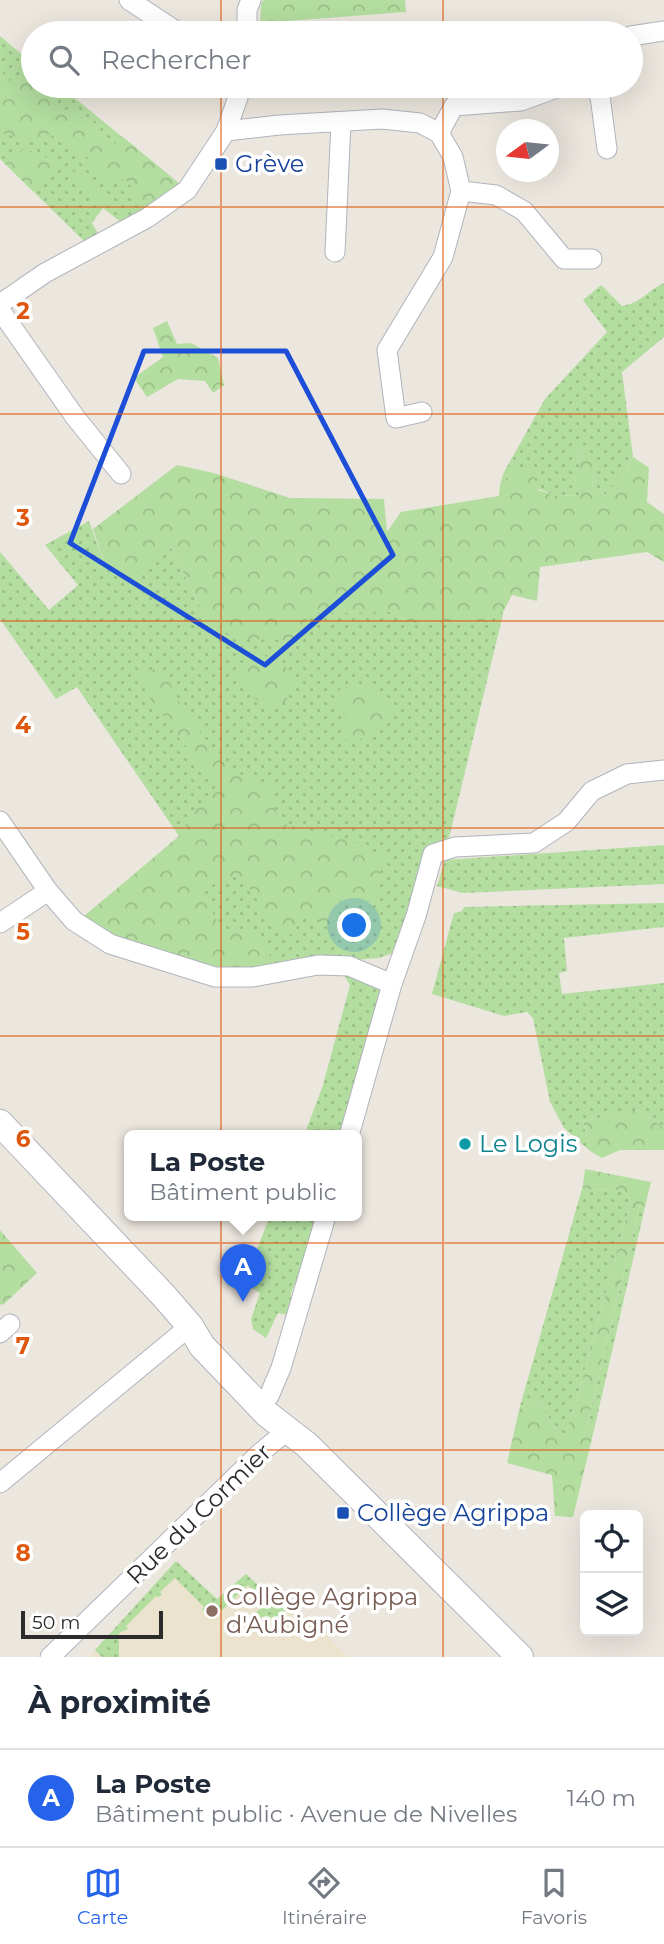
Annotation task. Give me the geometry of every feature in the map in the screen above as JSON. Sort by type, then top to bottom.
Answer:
[{"type":"main road","points":[[0,1123],[190,1326],[202,1346],[267,1414],[289,1429],[520,1657]]},
{"type":"main road","points":[[190,1326],[211,1334],[282,1409],[289,1429]]},
{"type":"street","points":[[129,0],[161,21]]},
{"type":"street","points":[[247,21],[251,0]]},
{"type":"street","points":[[643,34],[664,31]]},
{"type":"street","points":[[0,304],[45,273],[147,218],[187,190],[226,131],[238,98]]},
{"type":"street","points":[[439,133],[454,106],[521,101],[529,98]]},
{"type":"street","points":[[600,98],[607,149]]},
{"type":"street","points":[[226,131],[279,125],[382,120],[420,123],[439,133],[453,157],[461,191],[443,257],[387,350],[396,418],[422,412]]},
{"type":"street","points":[[335,252],[341,122]]},
{"type":"street","points":[[461,191],[496,195],[524,211],[564,259],[592,259]]},
{"type":"street","points":[[0,310],[75,417],[121,474]]},
{"type":"street","points":[[351,1130],[392,984],[416,916],[433,854],[455,847],[534,843],[566,822],[592,791],[627,774],[664,770]]},
{"type":"street","points":[[0,821],[48,891],[74,921],[110,944],[215,977],[253,977],[318,965],[349,966],[392,984]]},
{"type":"street","points":[[0,923],[48,891]]},
{"type":"street","points":[[269,1395],[281,1368],[325,1221]]},
{"type":"street","points":[[0,1483],[190,1326]]},
{"type":"street","name":"Rue du Cormier","points":[[50,1657],[259,1454],[289,1429]]},
{"type":"highlighted area","points":[[144,351],[286,351],[393,555],[265,665],[70,543]]},
{"type":"shaded area","name":"Collège Agrippa d'Aubigné","points":[[176,1561],[217,1599],[246,1574],[282,1607],[286,1604],[301,1618],[307,1614],[348,1657],[89,1657]]},
{"type":"green space","points":[[264,0],[405,0],[406,12],[260,21],[261,3]]},
{"type":"green space","points":[[0,36],[21,54],[21,98],[75,98],[187,190],[122,223],[103,208],[92,223],[103,242],[91,248],[0,159]]},
{"type":"green space","points":[[0,67],[9,81],[21,76],[21,98],[50,98],[62,108],[95,123],[113,145],[123,137],[181,185],[146,213],[126,179],[104,181],[85,154],[49,134],[40,143],[1,133],[0,112],[3,107],[0,105]]},
{"type":"green space","points":[[24,148],[83,177],[111,205],[104,207],[88,188],[54,167],[31,189],[5,164]]},
{"type":"green space","points":[[664,283],[664,337],[622,372],[633,457],[627,470],[605,495],[592,485],[595,471],[576,449],[580,467],[574,477],[580,495],[557,496],[510,478],[500,485],[503,474],[545,399],[607,332],[583,300],[601,285],[622,306],[634,302]]},
{"type":"green space","points":[[167,321],[177,344],[191,343],[218,358],[224,385],[213,393],[205,381],[178,379],[147,397],[134,378],[163,357],[153,328]]},
{"type":"green space","points":[[586,445],[595,471],[592,485],[605,495],[627,470],[633,457],[649,468],[647,502],[664,514],[664,562],[647,552],[540,567],[537,601],[512,595],[504,610],[488,622],[409,623],[394,612],[308,613],[302,641],[233,638],[203,613],[170,545],[125,581],[104,562],[93,529],[177,465],[214,473],[290,498],[384,499],[387,532],[401,512],[499,496],[500,485],[510,478],[515,469],[532,469],[538,490],[557,496],[579,495],[574,476],[580,467],[576,448]]},
{"type":"green space","points":[[89,521],[104,562],[170,545],[203,613],[394,612],[409,623],[488,622],[504,610],[450,834],[393,953],[379,958],[244,969],[82,918],[179,836],[77,687],[56,699],[0,619],[0,552],[49,610],[78,585],[45,545]]},
{"type":"green space","points":[[261,652],[282,661],[294,680],[286,701],[273,709],[254,698],[236,678]]},
{"type":"green space","points":[[161,666],[181,705],[221,761],[257,785],[272,781],[279,823],[346,839],[384,857],[375,897],[358,905],[328,897],[340,914],[334,929],[307,913],[291,935],[265,921],[258,899],[238,874],[200,890],[221,928],[258,934],[276,967],[193,967],[128,944],[82,918],[179,837],[192,815],[216,787],[148,696],[142,674]]},
{"type":"green space","points":[[341,687],[378,688],[393,713],[362,739],[347,740],[339,736],[348,718],[333,703]]},
{"type":"green space","points":[[664,845],[664,884],[463,893],[437,886],[445,860]]},
{"type":"green space","points":[[664,903],[664,927],[564,938],[567,971],[559,973],[562,994],[664,983],[664,1128],[639,1110],[583,1121],[590,1151],[564,1128],[550,1102],[533,1018],[527,1012],[504,1016],[432,994],[454,913],[462,911],[464,907]]},
{"type":"green space","points":[[344,975],[368,978],[377,984],[384,995],[346,1130],[306,1130],[323,1085],[350,985]]},
{"type":"green space","points":[[639,1110],[664,1128],[664,1150],[620,1150],[602,1158],[590,1151],[583,1121]]},
{"type":"green space","points":[[585,1169],[651,1182],[645,1207],[640,1205],[587,1425],[594,1430],[573,1517],[555,1516],[552,1475],[507,1463],[519,1410],[527,1403],[541,1401],[554,1428],[565,1435],[631,1200],[621,1190],[587,1189],[583,1185]]},
{"type":"green space","points":[[583,1185],[587,1189],[621,1190],[631,1200],[565,1436],[554,1428],[541,1401],[527,1403],[519,1410]]},
{"type":"green space","points":[[640,1205],[645,1207],[594,1430],[587,1425]]},
{"type":"green space","points":[[268,1221],[320,1221],[291,1293],[291,1311],[288,1315],[278,1313],[266,1338],[253,1329],[251,1319],[260,1293],[244,1283]]},
{"type":"green space","points":[[0,1230],[37,1273],[3,1305],[0,1304]]},
{"type":"green space","points":[[176,1561],[217,1599],[246,1574],[282,1607],[286,1604],[290,1609],[281,1618],[251,1617],[266,1603],[248,1585],[212,1620],[202,1610],[204,1607],[175,1578],[160,1592],[162,1595],[156,1596],[126,1626],[128,1629],[119,1633],[119,1657],[102,1657],[95,1650]]},
{"type":"place","name":"Grève","points":[[221,164]]},
{"type":"place","name":"Le Logis","points":[[465,1144]]},
{"type":"place","name":"La Poste","points":[[243,1302]]},
{"type":"place","name":"Collège Agrippa","points":[[343,1513]]},
{"type":"place","name":"Collège Agrippa d'Aubigné","points":[[212,1611]]}]
